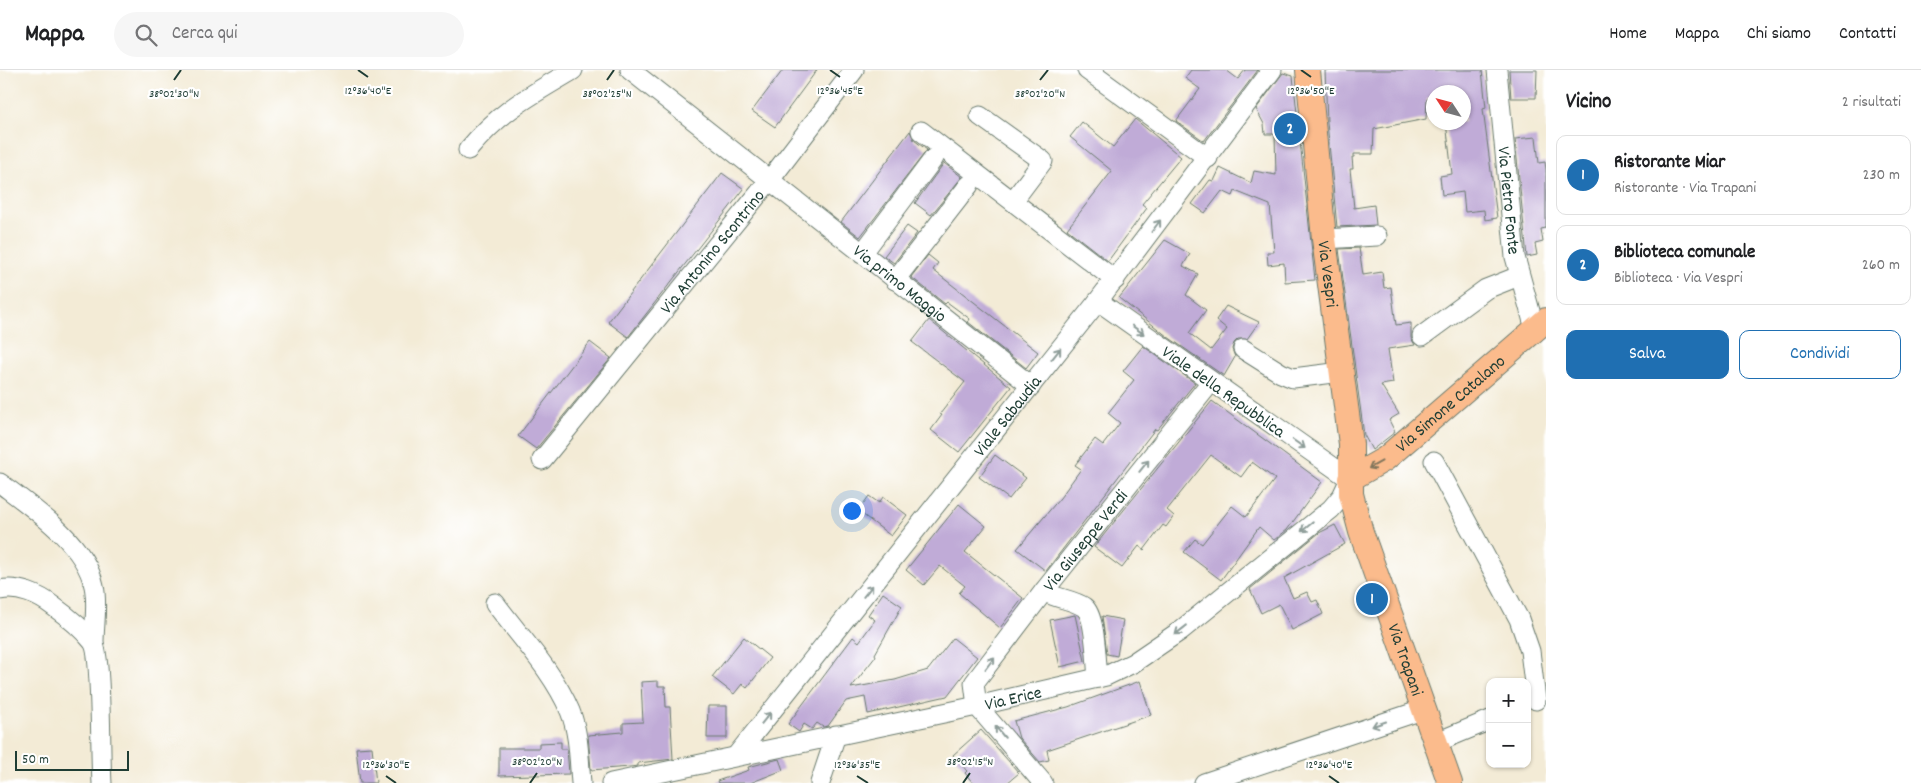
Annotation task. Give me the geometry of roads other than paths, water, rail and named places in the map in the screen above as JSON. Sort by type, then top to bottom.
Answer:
[{"type":"main road","name":"Via Vespri","points":[[1308,70],[1324,240],[1351,444],[1350,479]]},
{"type":"main road","name":"Via Simone Catalano","points":[[1350,479],[1385,459],[1540,325]]},
{"type":"main road","name":"Via Trapani","points":[[1350,479],[1356,515],[1437,742],[1447,782]]},
{"type":"street","points":[[468,150],[487,127],[511,107],[573,70]]},
{"type":"street","name":"Via Antonino Scontrino","points":[[542,460],[769,181],[630,70]]},
{"type":"street","points":[[769,181],[854,70]]},
{"type":"street","points":[[1088,70],[1208,158]]},
{"type":"street","name":"Viale Sabaudia","points":[[736,756],[1115,280],[1272,70]]},
{"type":"street","name":"Via Pietro Fonte","points":[[1497,70],[1515,257],[1519,276],[1540,325]]},
{"type":"street","points":[[980,116],[1043,161],[1013,201]]},
{"type":"street","points":[[921,131],[1115,280]]},
{"type":"street","points":[[862,254],[934,158]]},
{"type":"street","name":"Via primo Maggio","points":[[769,181],[1031,386]]},
{"type":"street","points":[[895,280],[969,185]]},
{"type":"street","points":[[1324,240],[1378,236]]},
{"type":"street","points":[[1422,336],[1486,289],[1519,276]]},
{"type":"street","name":"Viale della Repubblica","points":[[1098,301],[1350,479]]},
{"type":"street","points":[[1243,349],[1293,378],[1342,372]]},
{"type":"street","name":"Via Giuseppe Verdi","points":[[977,706],[974,684],[1044,591],[1211,382]]},
{"type":"street","points":[[1434,461],[1519,619],[1530,651],[1536,700]]},
{"type":"street","name":"Via Erice","points":[[611,783],[977,706],[1098,678],[1133,663],[1180,631],[1331,509],[1342,496],[1350,479]]},
{"type":"street","points":[[0,483],[62,532],[80,555],[94,585],[94,643],[98,677],[101,778]]},
{"type":"street","points":[[1331,509],[1356,515]]},
{"type":"street","points":[[0,590],[9,588],[41,596],[71,620],[94,643]]},
{"type":"street","points":[[1044,591],[1053,597],[1083,607],[1091,616],[1098,678]]},
{"type":"street","points":[[71,620],[95,599]]},
{"type":"street","points":[[495,603],[552,679],[570,711],[578,741],[581,783]]},
{"type":"street","points":[[977,706],[1043,783]]},
{"type":"street","points":[[1204,783],[1425,709]]},
{"type":"street","points":[[1437,742],[1486,722]]},
{"type":"street","points":[[820,783],[836,735]]},
{"type":"place","name":"Biblioteca comunale","points":[[1290,129]]},
{"type":"place","name":"Ristorante Miar","points":[[1372,599]]}]
